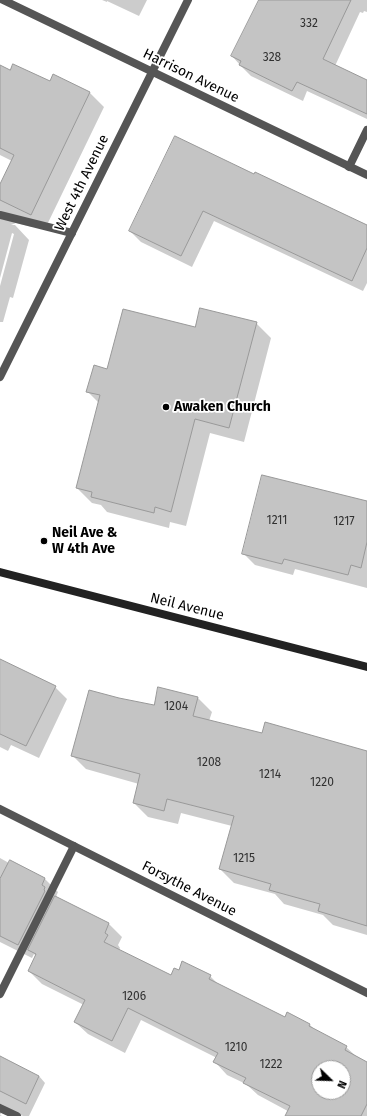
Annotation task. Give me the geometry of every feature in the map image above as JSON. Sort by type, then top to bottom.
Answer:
[{"type":"street","name":"Harrison Avenue","points":[[3,0],[367,175]]},
{"type":"street","name":"West 4th Avenue","points":[[0,377],[188,0]]},
{"type":"street","points":[[349,167],[367,130]]},
{"type":"street","points":[[0,215],[72,233]]},
{"type":"street","name":"Neil Avenue","points":[[0,572],[367,667]]},
{"type":"street","name":"Forsythe Avenue","points":[[0,809],[367,993]]},
{"type":"street","points":[[0,994],[74,846]]},
{"type":"street","points":[[0,1108],[17,1116]]},
{"type":"building","points":[[259,0],[351,0],[323,59],[367,80],[367,114],[297,82],[292,91],[239,65],[241,61],[231,56]]},
{"type":"building","points":[[13,64],[50,81],[53,74],[90,92],[31,215],[0,200],[0,184],[14,155],[0,148],[0,65],[10,70]]},
{"type":"building","points":[[175,136],[254,174],[255,172],[367,225],[367,248],[352,281],[203,211],[181,256],[129,231]]},
{"type":"building","name":"Awaken Church","points":[[200,308],[257,322],[229,428],[195,419],[171,512],[155,507],[154,513],[91,497],[92,492],[76,488],[100,395],[86,392],[94,365],[107,369],[123,309],[195,327]]},
{"type":"building","points":[[262,475],[367,501],[367,542],[361,568],[351,565],[348,575],[284,559],[282,564],[242,554]]},
{"type":"building","points":[[0,659],[56,686],[26,746],[0,734]]},
{"type":"building","points":[[158,687],[198,697],[193,716],[262,733],[265,722],[367,751],[367,926],[318,911],[320,904],[269,890],[271,884],[219,869],[234,816],[167,799],[164,811],[133,803],[140,774],[71,756],[89,690],[154,705]]},
{"type":"building","points":[[10,860],[45,878],[42,885],[45,887],[45,891],[18,945],[0,936],[0,879]]},
{"type":"building","points":[[55,896],[109,923],[105,933],[108,935],[104,942],[171,975],[174,968],[179,970],[182,961],[211,975],[209,979],[285,1017],[287,1012],[310,1024],[309,1026],[347,1046],[345,1050],[367,1062],[367,1104],[361,1116],[285,1116],[290,1106],[243,1083],[246,1078],[213,1062],[218,1053],[128,1008],[112,1041],[74,1022],[85,1000],[28,971],[36,954],[28,950]]},
{"type":"building","points":[[0,1056],[39,1076],[26,1104],[0,1091]]},
{"type":"place","name":"Awaken Church","points":[[166,407]]},
{"type":"place","name":"Neil Ave & W 4th Ave","points":[[44,541]]}]
